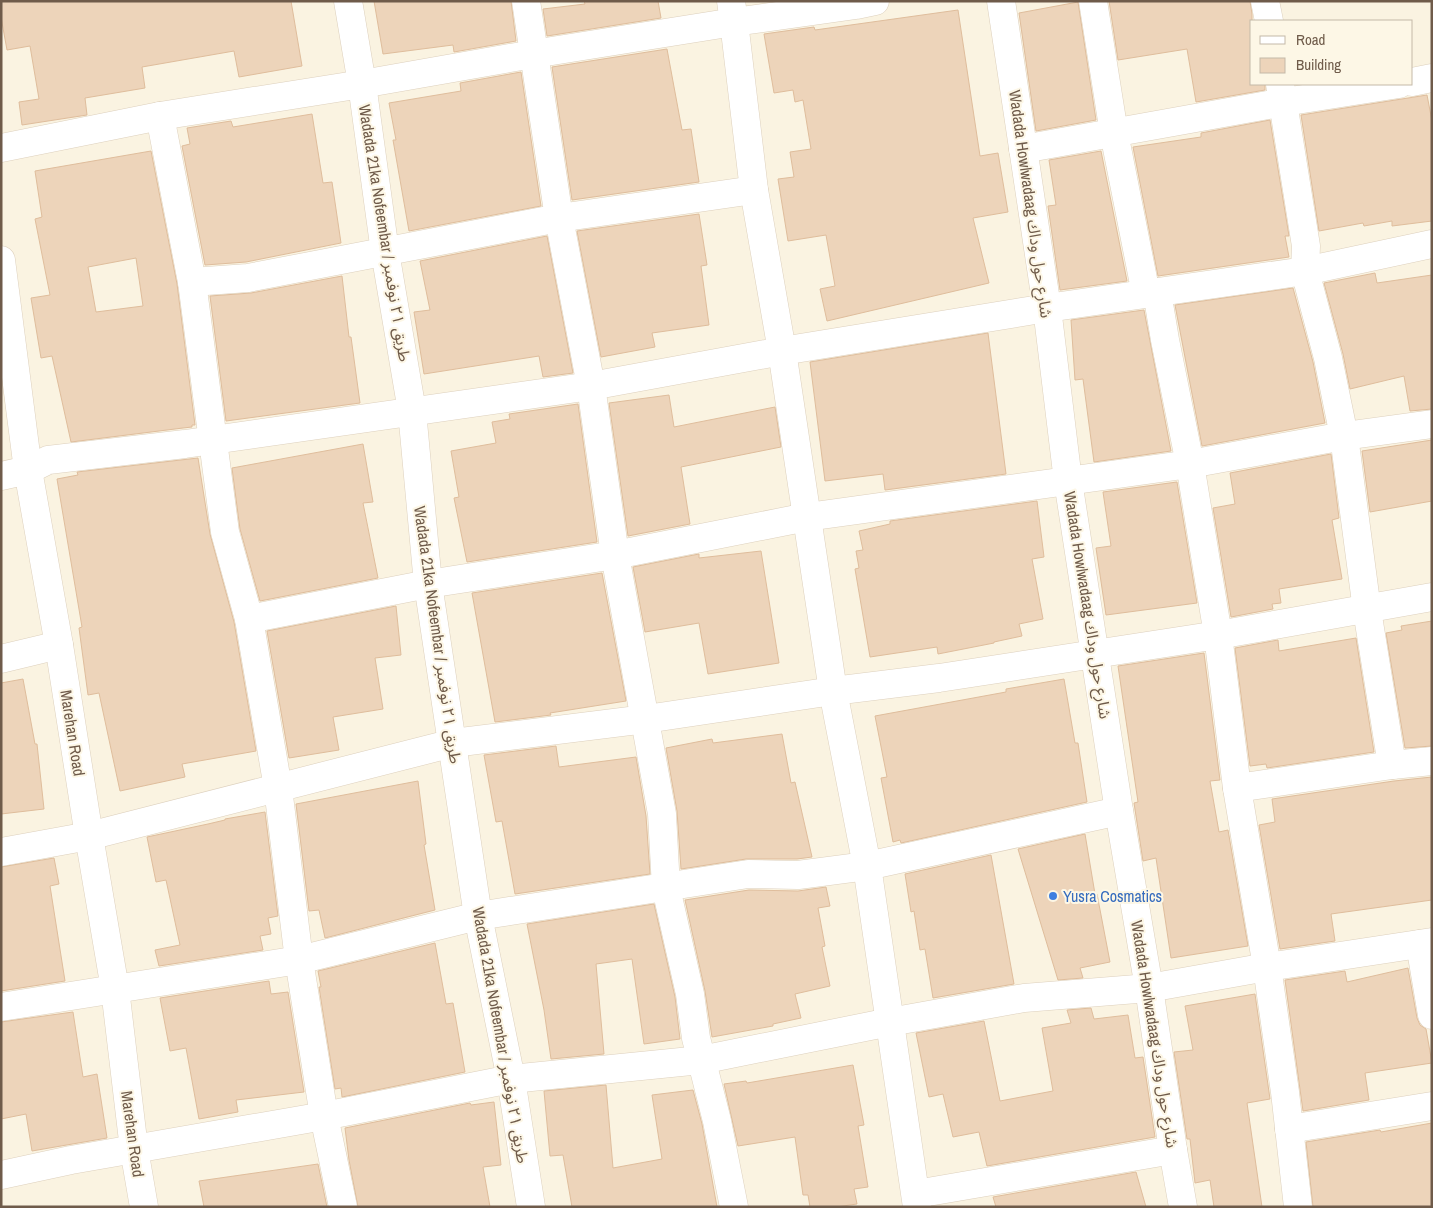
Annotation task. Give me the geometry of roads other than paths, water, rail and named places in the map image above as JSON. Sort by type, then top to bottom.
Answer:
[{"type":"street","name":"Wadada 21ka Nofeembar / طريق ٢١ نوفمبر","points":[[348,1],[362,84],[385,252],[412,411],[428,584],[478,916],[511,1079],[531,1207]]},
{"type":"street","points":[[526,1],[560,218],[591,386],[615,554],[662,814],[666,888],[690,994],[696,1038],[717,1121],[734,1207]]},
{"type":"street","points":[[1,148],[160,116],[362,84],[533,54],[733,11],[856,5],[875,1]]},
{"type":"street","name":"Wadada Howlwadaag شارع حول وداك","points":[[1001,1],[1047,308],[1068,481],[1183,1207]]},
{"type":"street","points":[[1093,1],[1114,133],[1151,293],[1165,340],[1190,464],[1218,635],[1237,788],[1267,967],[1298,1207]]},
{"type":"street","points":[[1265,1],[1269,20]]},
{"type":"street","points":[[733,11],[754,190],[782,351],[833,691],[867,866],[917,1201],[1173,1150]]},
{"type":"street","points":[[1413,82],[1432,78]]},
{"type":"street","points":[[1023,149],[1114,133],[1282,93],[1385,85]]},
{"type":"street","points":[[1282,93],[1306,246],[1305,271],[1328,358],[1344,436],[1367,610],[1392,765]]},
{"type":"street","points":[[160,116],[192,282],[224,532],[248,619],[278,788],[299,960],[324,1116],[343,1207]]},
{"type":"street","points":[[192,282],[248,278],[560,218],[754,190]]},
{"type":"street","points":[[1,476],[28,470],[48,460],[212,440],[591,386],[782,351],[1047,308],[1305,271],[1432,244]]},
{"type":"street","name":"Marehan Road","points":[[1,260],[5,309],[28,470],[60,645],[115,990],[134,1149],[144,1207]]},
{"type":"street","points":[[248,619],[428,584],[615,554],[807,517],[1190,464],[1344,436],[1432,424]]},
{"type":"street","points":[[1,852],[89,836],[453,743],[646,719],[833,691],[939,678],[1218,635],[1432,597]]},
{"type":"street","points":[[1,658],[60,645]]},
{"type":"street","points":[[1237,788],[1392,765],[1432,761]]},
{"type":"street","points":[[1,1006],[115,990],[299,960],[478,916],[748,874],[798,875],[867,866],[1119,811]]},
{"type":"street","points":[[1,1175],[134,1149],[324,1116],[511,1079],[701,1060],[890,1022],[1024,998],[1149,988],[1267,967],[1426,943],[1432,1015]]},
{"type":"street","points":[[1289,1129],[1432,1106]]},
{"type":"place","name":"Yusra Cosmatics","points":[[1053,896]]}]
